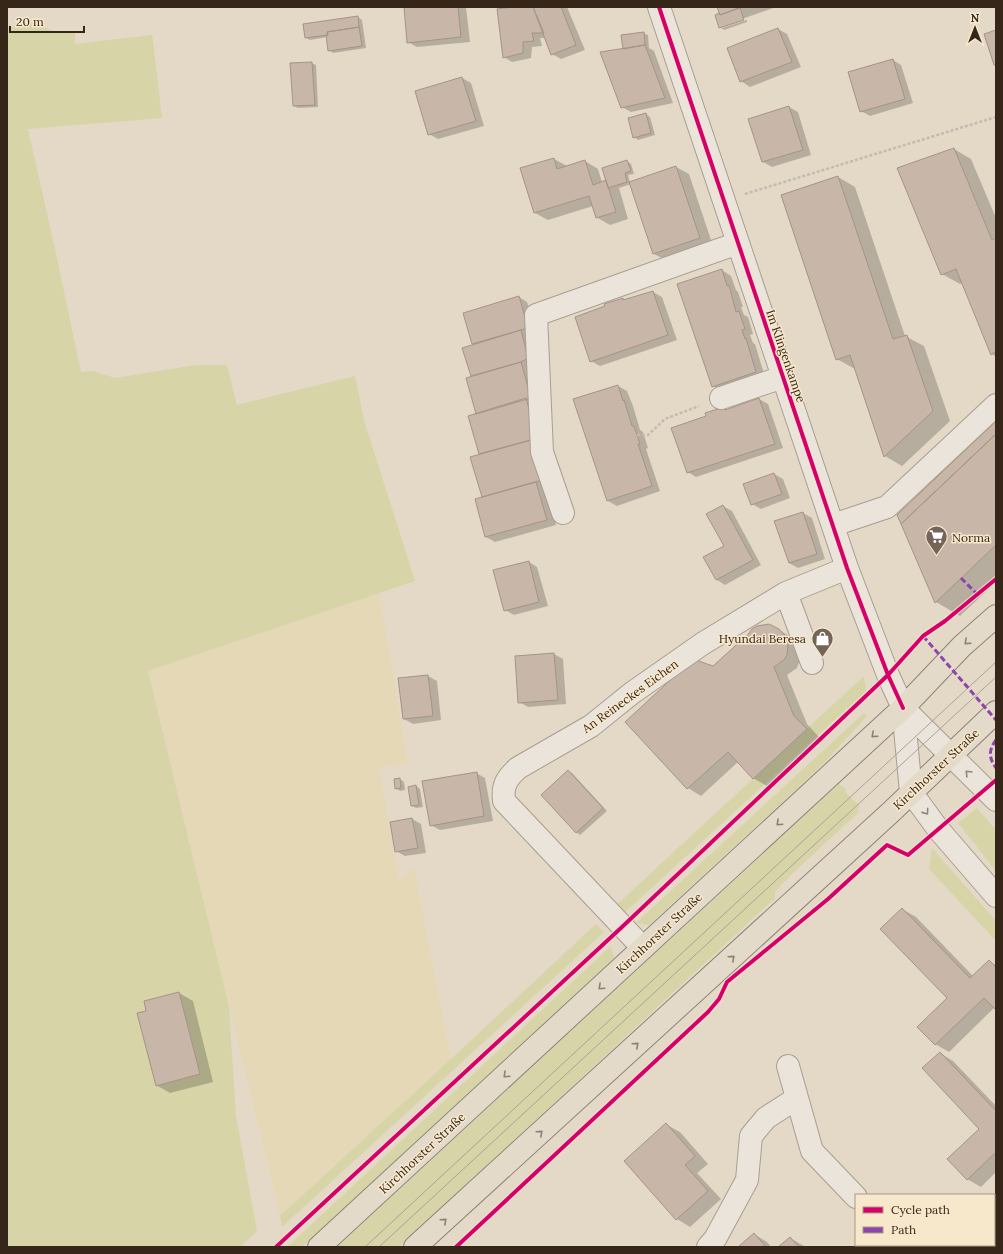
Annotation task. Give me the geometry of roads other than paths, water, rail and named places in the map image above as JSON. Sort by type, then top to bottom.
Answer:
[{"type":"main road","name":"Kirchhorster Straße","points":[[319,1247],[903,708],[962,646],[996,616]]},
{"type":"main road","name":"Kirchhorster Straße","points":[[415,1247],[875,826],[996,712]]},
{"type":"street","name":"Im Klingenkampe","points":[[659,7],[847,568],[888,675],[903,708]]},
{"type":"street","points":[[563,513],[542,452],[536,315],[738,243]]},
{"type":"street","points":[[721,398],[783,377]]},
{"type":"street","points":[[833,525],[887,507],[996,405]]},
{"type":"street","name":"An Reineckes Eichen","points":[[643,948],[504,801],[503,791],[508,777],[518,768],[591,726],[632,693],[702,644],[786,593],[847,568]]},
{"type":"street","points":[[786,593],[812,663]]},
{"type":"street","points":[[903,708],[996,800]]},
{"type":"street","points":[[903,708],[911,792],[938,829],[996,896]]},
{"type":"street","points":[[788,1066],[812,1151],[855,1196]]},
{"type":"street","points":[[708,1247],[715,1239],[747,1180],[751,1136],[766,1118],[797,1098]]},
{"type":"tram line","points":[[365,1247],[996,662]]},
{"type":"tram line","points":[[379,1247],[996,677]]},
{"type":"place","name":"Norma","points":[[936,556]]},
{"type":"place","name":"Hyundai Beresa","points":[[822,658]]}]
